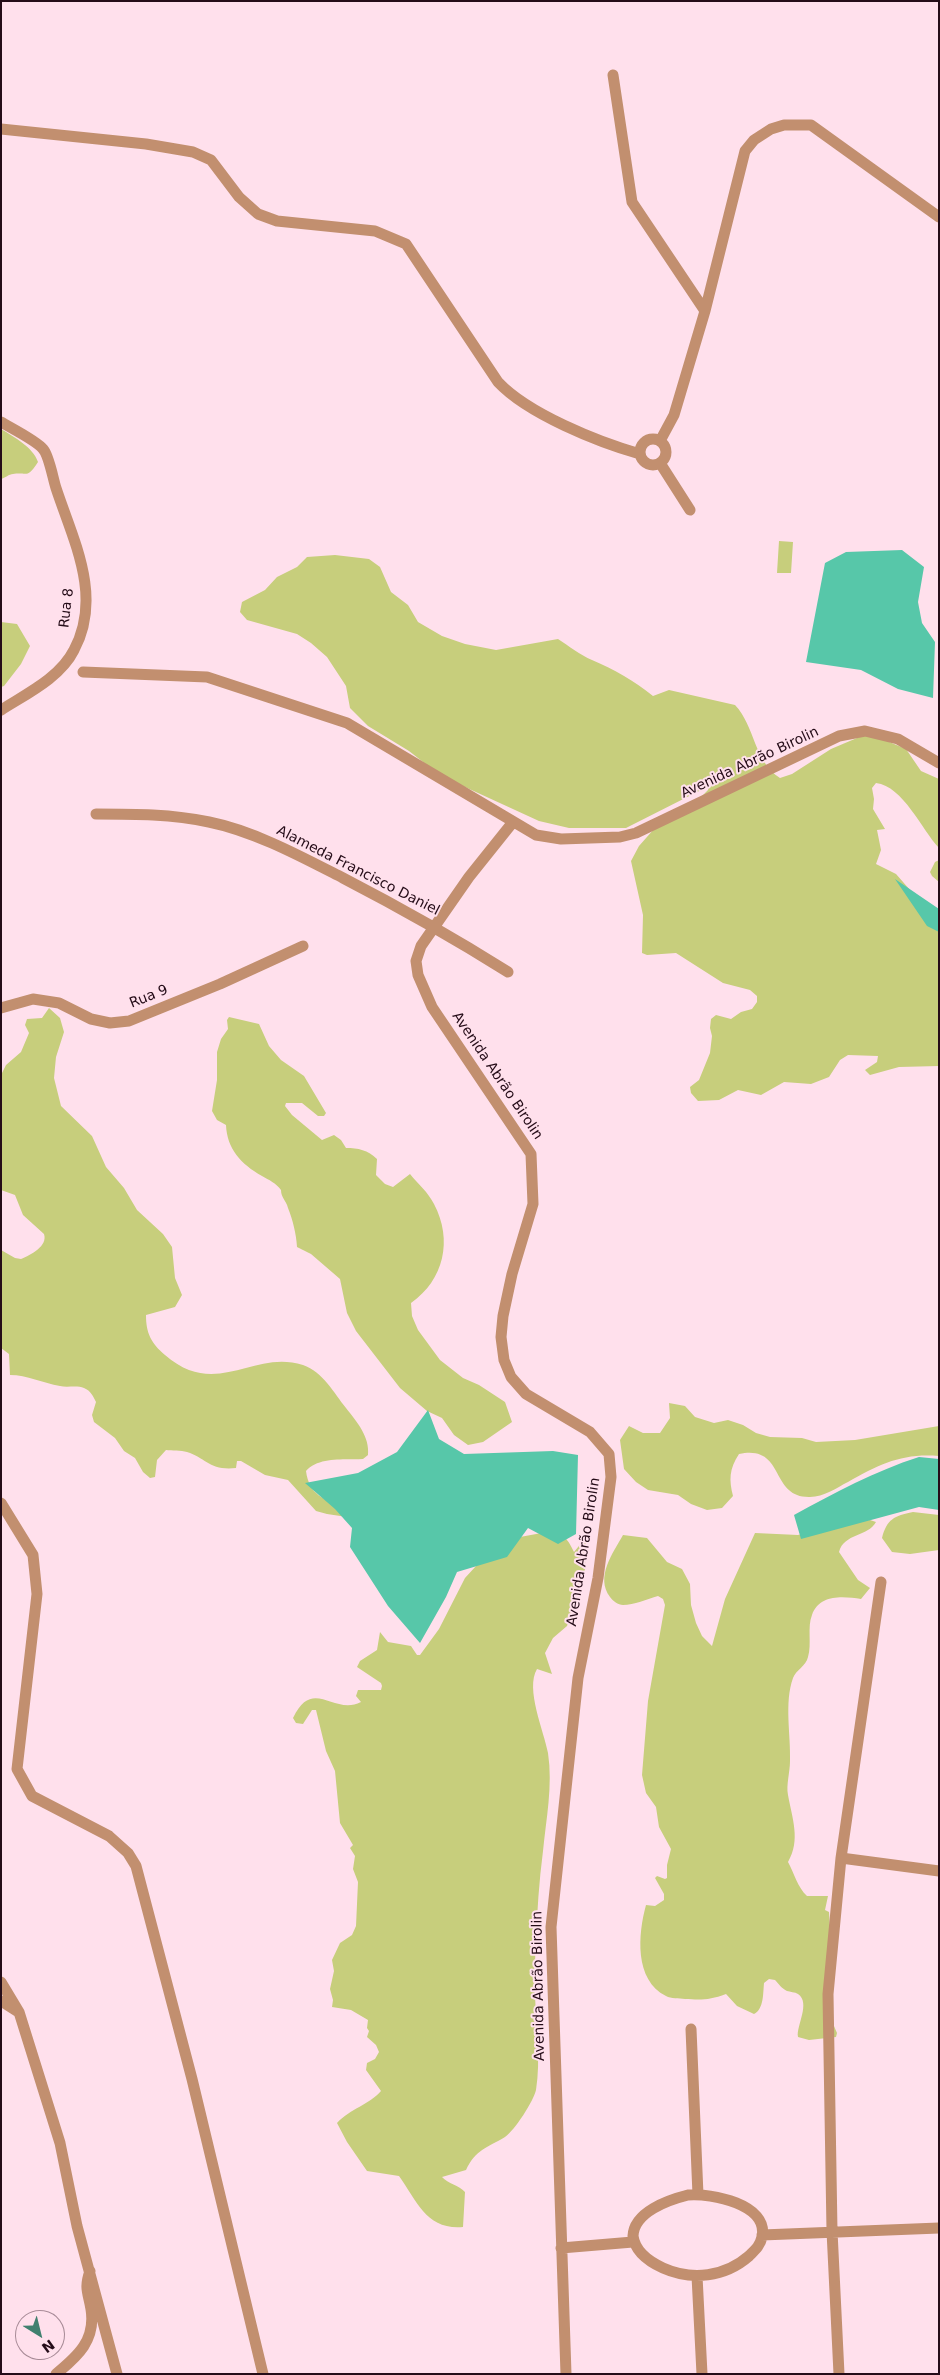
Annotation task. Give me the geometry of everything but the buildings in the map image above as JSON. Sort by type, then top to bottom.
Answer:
[{"type":"street","points":[[612,75],[632,202],[705,311]]},
{"type":"street","points":[[660,441],[674,415],[705,311],[745,151],[754,140],[771,129],[784,125],[811,125],[939,217]]},
{"type":"street","points":[[1,129],[146,144],[193,152],[211,160],[239,197],[258,214],[277,221],[375,231],[406,244],[498,382],[511,396],[618,448],[640,454],[648,464],[660,463]]},
{"type":"street","name":"Rua 8","points":[[1,422],[44,449],[80,556],[86,590],[83,625],[74,650],[59,670],[1,710]]},
{"type":"street","points":[[640,454],[641,446],[647,440],[660,441]]},
{"type":"street","points":[[660,441],[666,451],[660,463]]},
{"type":"street","points":[[660,463],[690,510]]},
{"type":"street","name":"Avenida Abrão Birolin","points":[[83,672],[207,677],[283,700],[347,723],[536,835],[561,839],[620,836],[636,833],[839,736],[865,731],[898,739],[939,763]]},
{"type":"street","name":"Alameda Francisco Daniel","points":[[96,814],[152,815],[220,825],[262,839],[311,861],[435,926],[508,972]]},
{"type":"street","name":"Avenida Abrão Birolin","points":[[513,822],[469,877],[421,946],[416,961],[423,990],[432,1007],[532,1154],[533,1204],[512,1274],[503,1316],[501,1337],[504,1360],[511,1377],[526,1394],[590,1432],[610,1454],[611,1477],[598,1578],[578,1678],[550,1928],[566,2374]]},
{"type":"street","name":"Rua 9","points":[[1,1008],[33,999],[58,1003],[91,1019],[110,1023],[129,1021],[220,984],[303,946]]},
{"type":"street","points":[[1,1503],[33,1555],[36,1574],[37,1594],[17,1770],[32,1796],[109,1836],[128,1853],[136,1866],[192,2079],[263,2374]]},
{"type":"street","points":[[839,2374],[832,2232],[827,2010],[841,1858],[881,1582]]},
{"type":"street","points":[[841,1858],[939,1871]]},
{"type":"street","points":[[1,1982],[19,2012],[60,2143],[76,2226],[117,2374]]},
{"type":"street","points":[[1,2001],[19,2012]]},
{"type":"street","points":[[691,2029],[698,2194]]},
{"type":"street","points":[[698,2194],[726,2199],[744,2207],[758,2220],[762,2235],[756,2249],[736,2265],[717,2273],[697,2276],[678,2274],[659,2266],[639,2252],[633,2242],[634,2227],[652,2210],[678,2197],[698,2194]]},
{"type":"street","points":[[762,2235],[939,2228]]},
{"type":"street","points":[[561,2248],[633,2242]]},
{"type":"street","points":[[56,2374],[88,2342],[92,2330],[91,2310],[85,2284],[90,2271]]},
{"type":"street","points":[[697,2276],[702,2374]]},
{"type":"shaded area","points":[[1,429],[22,443],[36,457],[38,462],[32,471],[27,474],[12,474],[1,479]]},
{"type":"shaded area","points":[[779,541],[793,542],[791,573],[777,573]]},
{"type":"shaded area","points":[[902,550],[924,567],[918,602],[922,623],[935,642],[933,698],[898,689],[861,670],[806,662],[825,563],[846,552]]},
{"type":"shaded area","points":[[335,555],[369,559],[380,567],[391,592],[408,605],[418,622],[442,636],[465,644],[496,650],[558,639],[583,656],[624,676],[653,696],[669,690],[735,705],[747,723],[765,763],[780,778],[792,774],[831,749],[864,735],[875,736],[906,749],[921,771],[939,779],[939,848],[903,800],[886,786],[876,783],[872,788],[873,809],[885,829],[877,830],[881,850],[876,864],[896,874],[939,923],[939,1066],[899,1067],[870,1075],[865,1070],[877,1062],[878,1056],[848,1055],[840,1060],[829,1077],[811,1084],[784,1082],[761,1095],[738,1090],[719,1100],[698,1101],[691,1093],[690,1087],[699,1080],[710,1053],[711,1019],[716,1015],[731,1019],[741,1012],[752,1009],[757,1002],[757,996],[750,990],[723,983],[676,953],[647,955],[642,953],[643,915],[631,861],[639,846],[654,829],[702,796],[709,786],[626,828],[569,828],[539,821],[441,776],[409,751],[368,726],[350,708],[346,686],[327,657],[311,643],[297,634],[247,620],[240,612],[242,602],[265,590],[277,577],[297,567],[307,557]]},
{"type":"shaded area","points":[[1,622],[17,624],[30,646],[21,664],[4,686],[1,687]]},
{"type":"shaded area","points":[[939,860],[939,882],[930,872],[935,862]]},
{"type":"shaded area","points":[[895,879],[939,909],[939,932],[927,926]]},
{"type":"shaded area","points":[[49,1008],[60,1018],[64,1032],[56,1057],[54,1078],[61,1106],[92,1136],[106,1167],[124,1188],[137,1210],[163,1234],[172,1247],[175,1278],[182,1295],[175,1307],[146,1315],[148,1332],[153,1342],[165,1355],[184,1368],[201,1373],[218,1374],[267,1363],[285,1362],[310,1368],[322,1378],[358,1424],[367,1442],[368,1455],[363,1459],[325,1461],[311,1466],[306,1471],[310,1486],[314,1491],[324,1499],[344,1508],[347,1517],[316,1511],[288,1480],[265,1475],[241,1461],[237,1461],[236,1468],[220,1468],[187,1452],[166,1450],[157,1460],[155,1477],[150,1478],[143,1472],[135,1458],[124,1451],[115,1438],[94,1422],[92,1415],[96,1402],[92,1394],[84,1388],[63,1387],[23,1376],[10,1375],[9,1354],[1,1348],[1,1250],[15,1258],[21,1259],[38,1250],[45,1238],[44,1234],[23,1215],[15,1195],[1,1190],[1,1075],[6,1065],[21,1052],[29,1033],[25,1025],[27,1019],[42,1018]]},
{"type":"shaded area","points":[[229,1017],[259,1024],[269,1046],[281,1060],[304,1076],[326,1113],[324,1116],[318,1116],[302,1103],[286,1103],[285,1106],[292,1115],[322,1140],[334,1135],[341,1140],[346,1148],[355,1148],[370,1153],[377,1159],[376,1175],[385,1184],[393,1187],[410,1174],[432,1200],[440,1218],[443,1231],[444,1245],[442,1258],[438,1271],[431,1283],[411,1303],[412,1316],[418,1330],[440,1360],[463,1378],[479,1385],[505,1402],[512,1422],[483,1442],[468,1445],[454,1435],[442,1418],[427,1411],[400,1388],[356,1331],[347,1313],[340,1279],[311,1254],[297,1247],[293,1222],[281,1190],[242,1161],[232,1149],[226,1125],[217,1120],[212,1111],[217,1080],[217,1052],[221,1039],[228,1029],[227,1020]]},
{"type":"shaded area","points":[[669,1403],[685,1406],[695,1417],[714,1423],[728,1420],[743,1425],[756,1433],[770,1437],[802,1438],[816,1442],[855,1440],[939,1426],[939,1456],[914,1456],[892,1461],[825,1494],[810,1497],[797,1495],[788,1489],[771,1463],[764,1457],[754,1453],[739,1454],[733,1465],[731,1475],[733,1496],[722,1508],[707,1510],[691,1504],[678,1495],[648,1490],[636,1482],[624,1469],[620,1440],[629,1426],[643,1433],[660,1433],[670,1418]]},
{"type":"shaded area","points":[[428,1410],[439,1439],[464,1454],[553,1451],[578,1455],[576,1534],[558,1544],[528,1528],[507,1557],[457,1572],[446,1597],[420,1643],[388,1606],[350,1547],[352,1528],[335,1509],[305,1483],[358,1473],[397,1452]]},
{"type":"shaded area","points":[[919,1457],[939,1459],[939,1510],[919,1507],[801,1539],[794,1515],[871,1476]]},
{"type":"shaded area","points":[[913,1512],[939,1515],[939,1550],[910,1554],[892,1552],[882,1538],[886,1526],[892,1519]]},
{"type":"shaded area","points":[[870,1520],[876,1522],[868,1530],[846,1541],[839,1552],[858,1580],[870,1588],[861,1599],[834,1598],[821,1603],[816,1608],[811,1620],[808,1657],[793,1678],[790,1688],[788,1791],[795,1837],[792,1854],[788,1862],[799,1885],[807,1896],[828,1896],[825,1910],[829,1912],[831,1947],[830,2017],[837,2033],[836,2037],[809,2040],[798,2037],[803,2009],[802,1998],[797,1993],[785,1990],[775,1980],[769,1979],[764,1983],[761,2005],[754,2014],[737,2006],[726,1994],[701,1999],[668,1997],[656,1989],[648,1979],[641,1955],[640,1942],[643,1917],[646,1905],[655,1906],[664,1900],[664,1894],[655,1878],[657,1876],[667,1878],[667,1865],[671,1849],[659,1827],[656,1807],[646,1793],[642,1775],[648,1701],[665,1605],[663,1599],[658,1596],[632,1604],[617,1604],[611,1598],[604,1581],[607,1565],[623,1535],[647,1538],[667,1562],[682,1569],[690,1584],[691,1605],[696,1623],[702,1636],[712,1646],[725,1599],[755,1533],[798,1535],[848,1521]]},
{"type":"shaded area","points":[[547,1532],[564,1537],[574,1552],[583,1541],[586,1543],[585,1569],[567,1626],[553,1638],[545,1653],[552,1674],[537,1669],[533,1687],[536,1710],[548,1753],[550,1778],[538,1897],[535,1962],[538,2055],[536,2090],[528,2108],[505,2137],[478,2153],[466,2170],[442,2177],[465,2192],[463,2227],[451,2227],[440,2224],[425,2213],[399,2176],[367,2171],[347,2142],[337,2123],[381,2091],[366,2070],[367,2063],[375,2059],[379,2052],[376,2045],[367,2037],[369,2031],[367,2028],[368,2020],[351,2010],[332,2007],[333,2000],[330,1989],[334,1971],[332,1960],[340,1943],[352,1935],[356,1926],[358,1882],[353,1869],[355,1856],[350,1848],[353,1845],[340,1823],[335,1771],[326,1751],[316,1710],[312,1710],[303,1724],[296,1723],[293,1718],[301,1706],[308,1700],[316,1698],[351,1705],[361,1702],[356,1696],[358,1690],[381,1690],[381,1683],[357,1667],[360,1661],[377,1650],[380,1632],[388,1642],[411,1646],[417,1655],[420,1655],[439,1629],[465,1578],[476,1566],[520,1537]]}]
